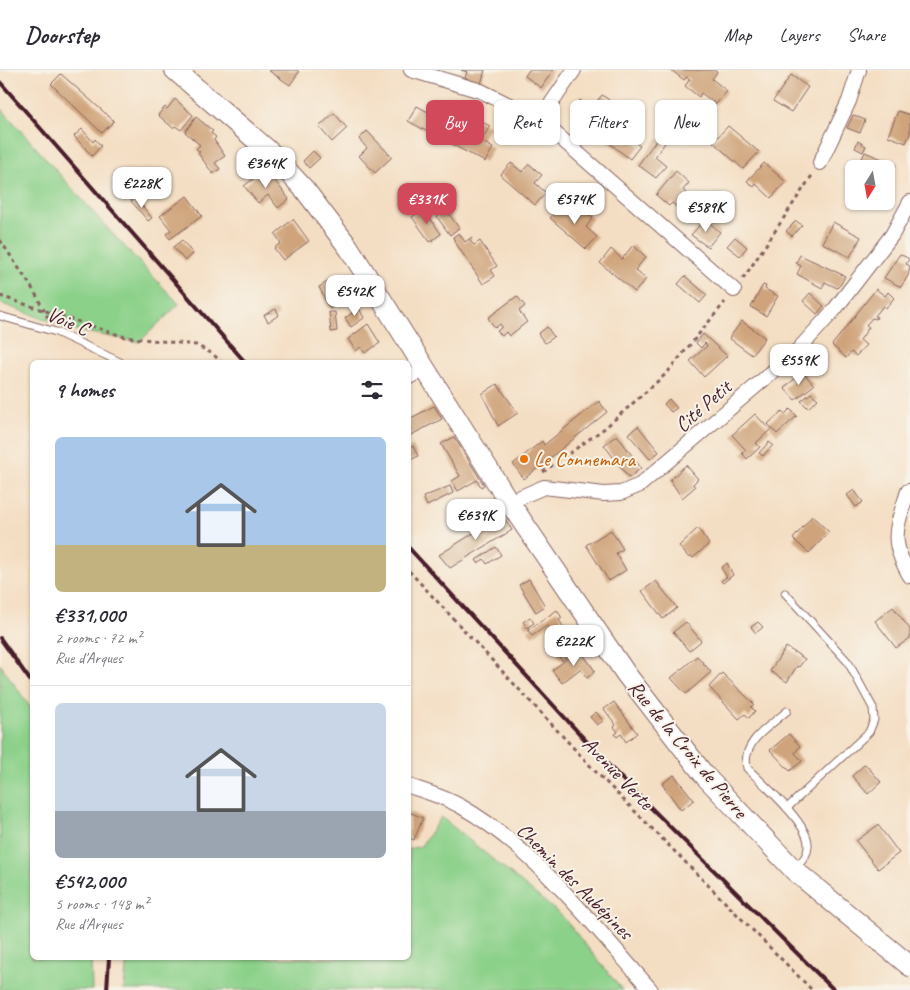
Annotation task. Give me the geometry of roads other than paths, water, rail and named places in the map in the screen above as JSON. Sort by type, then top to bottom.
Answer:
[{"type":"main road","name":"Rue de la Croix de Pierre","points":[[175,70],[270,152],[305,190],[349,248],[411,360]]},
{"type":"main road","name":"Rue de la Croix de Pierre","points":[[411,360],[626,674],[705,776],[795,871],[910,966]]},
{"type":"street","points":[[411,70],[481,91],[499,100]]},
{"type":"street","points":[[554,100],[574,70]]},
{"type":"street","points":[[820,163],[849,101],[859,70]]},
{"type":"street","points":[[560,138],[734,290]]},
{"type":"street","name":"Cité Petit","points":[[509,502],[544,487],[604,494],[620,493],[640,485],[798,350],[835,309],[892,235],[910,202]]},
{"type":"street","points":[[908,491],[895,531],[899,556],[910,576]]},
{"type":"street","name":"Chemin des Aubépines","points":[[411,787],[444,797],[481,818],[526,855],[584,914],[651,990]]},
{"type":"lane","name":"Voie C","points":[[0,316],[56,332],[116,360]]},
{"type":"lane","points":[[785,593],[848,662],[874,708],[874,720],[869,732],[787,808]]},
{"type":"lane","name":"Rue de la Croix de Pierre","points":[[787,711],[753,740],[745,758],[747,768],[794,816],[809,843],[806,856],[795,871]]},
{"type":"railway","points":[[0,82],[243,360]]},
{"type":"railway","points":[[411,550],[612,769],[834,990]]},
{"type":"railway","points":[[0,638],[30,680]]},
{"type":"railway","points":[[107,990],[109,960]]},
{"type":"place","name":"Le Connemara","points":[[524,459]]}]
